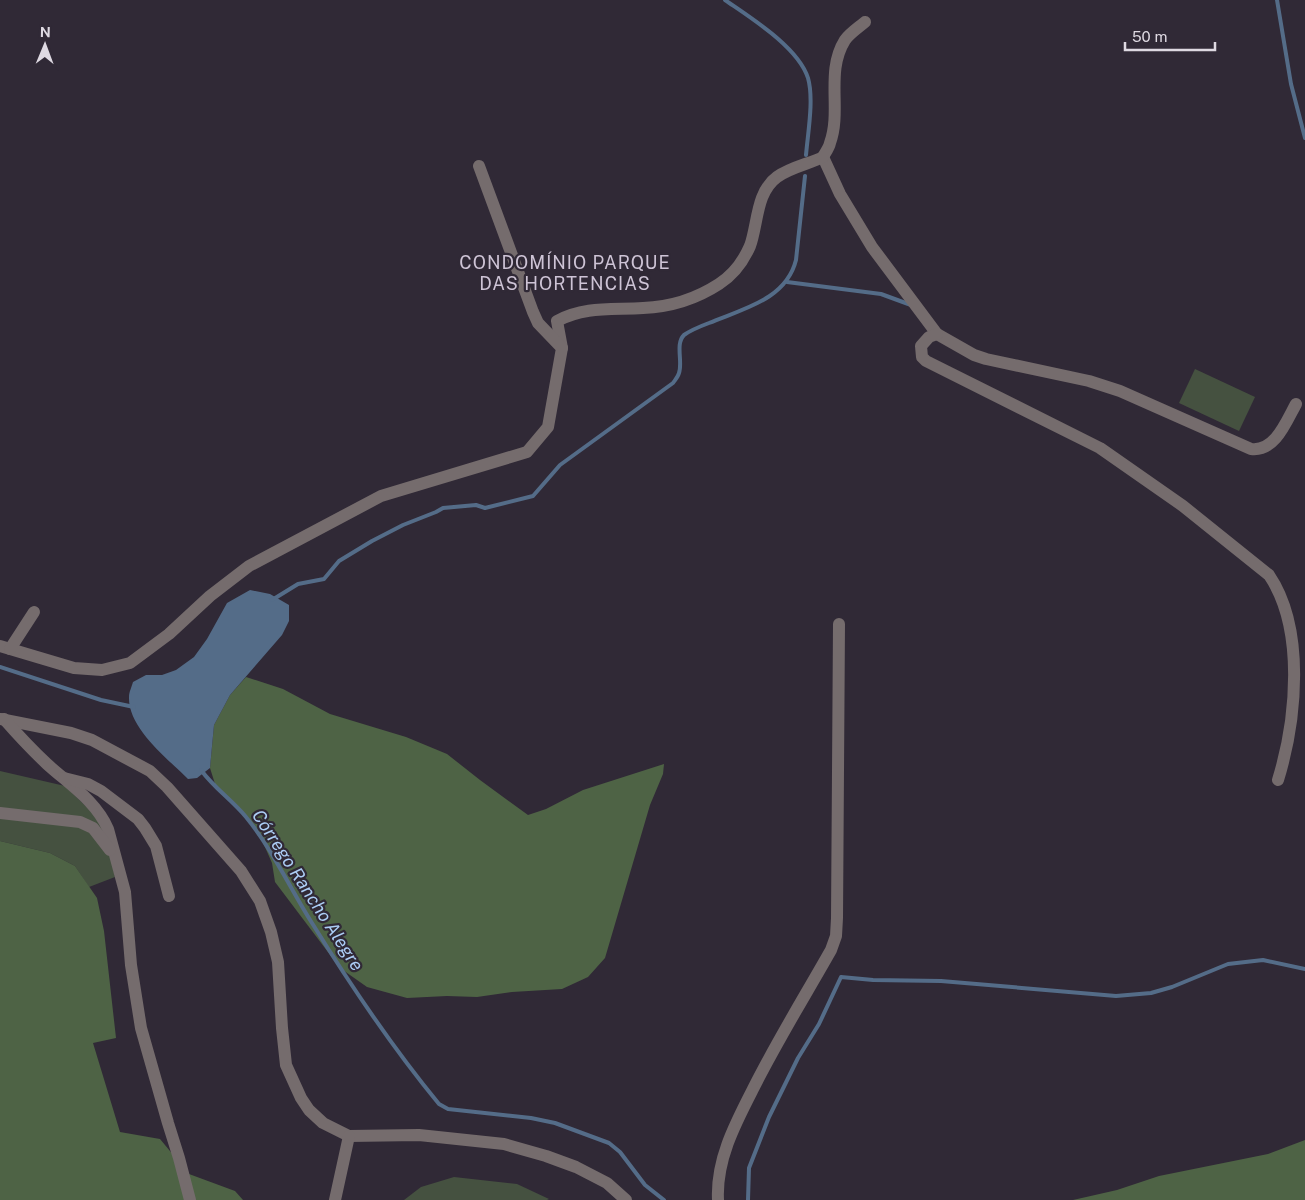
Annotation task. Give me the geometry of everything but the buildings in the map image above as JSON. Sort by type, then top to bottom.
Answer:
[{"type":"street","points":[[34,612],[5,647],[74,668],[102,670],[130,663],[170,634],[210,596],[249,566],[381,496],[527,452],[548,427],[562,348],[557,320],[583,310],[644,308],[684,301],[718,285],[732,274],[750,246],[763,196],[769,185],[777,177],[788,171],[823,157],[830,143],[833,125],[834,74],[838,54],[850,34],[865,22]]},
{"type":"street","points":[[823,157],[840,194],[872,247],[937,334],[974,355],[1089,381],[1120,392],[1251,449],[1258,450],[1269,445],[1296,404]]},
{"type":"street","points":[[478,166],[538,323],[562,348]]},
{"type":"street","points":[[937,334],[929,337],[921,346],[922,357],[926,361],[1100,448],[1183,506],[1263,569],[1276,583],[1287,602],[1291,614],[1298,652],[1298,677],[1294,713],[1287,751],[1278,780]]},
{"type":"street","points":[[718,1200],[717,1182],[720,1169],[736,1123],[770,1054],[832,950],[836,936],[839,624]]},
{"type":"street","points":[[2,719],[93,805],[108,830],[124,892],[131,965],[141,1028],[190,1200]]},
{"type":"street","points":[[2,719],[71,733],[111,749],[150,771],[167,787],[241,871],[260,901],[271,932],[278,962],[286,1065],[301,1098],[309,1110],[323,1123],[349,1136],[419,1135],[504,1144],[576,1167],[607,1183],[626,1200]]},
{"type":"street","points":[[63,777],[88,784],[101,791],[138,819],[156,846],[169,896]]},
{"type":"street","points":[[0,812],[80,822],[93,828],[114,854]]},
{"type":"street","points":[[335,1200],[349,1136]]},
{"type":"green space","points":[[1195,369],[1255,397],[1239,431],[1179,403]]},
{"type":"green space","points":[[246,677],[283,689],[330,714],[406,737],[447,754],[528,815],[546,809],[583,790],[664,764],[663,774],[650,805],[605,958],[588,977],[562,989],[512,992],[477,997],[407,998],[367,987],[340,968],[275,882],[272,863],[261,838],[248,819],[216,787],[210,768],[214,725],[230,695]]},
{"type":"green space","points":[[0,771],[65,786],[104,824],[115,877],[89,887],[75,866],[50,853],[0,841]]},
{"type":"green space","points":[[0,841],[50,853],[75,866],[97,898],[104,931],[116,1038],[93,1043],[120,1132],[160,1139],[189,1174],[235,1191],[243,1200],[0,1200]]},
{"type":"green space","points":[[1305,1140],[1305,1200],[1073,1200],[1117,1190],[1159,1176],[1268,1154]]},
{"type":"green space","points":[[454,1177],[517,1184],[549,1199],[404,1200],[421,1187]]},
{"type":"water","points":[[250,590],[270,594],[289,605],[289,621],[282,635],[230,695],[214,725],[210,768],[197,778],[188,779],[150,742],[135,720],[130,709],[129,697],[133,682],[146,675],[162,675],[176,670],[194,657],[207,639],[227,603]]},
{"type":"waterway","name":"Córrego Rancho Alegre","points":[[725,0],[760,24],[784,44],[803,66],[810,86],[810,116],[806,155]]},
{"type":"waterway","points":[[1277,0],[1291,84],[1305,138]]},
{"type":"waterway","name":"Córrego Rancho Alegre","points":[[272,600],[298,584],[324,579],[339,561],[372,541],[443,508],[476,505],[485,508],[533,496],[560,465],[673,383],[680,369],[680,343],[684,335],[761,301],[783,285],[791,274],[796,260],[805,176]]},
{"type":"waterway","points":[[787,282],[881,294],[911,305]]},
{"type":"waterway","points":[[0,667],[101,700],[134,707]]},
{"type":"waterway","name":"Córrego Rancho Alegre","points":[[201,770],[241,811],[255,829],[273,855],[312,923],[357,993],[388,1038],[439,1104],[448,1109],[531,1118],[555,1123],[609,1143],[620,1152],[645,1185],[664,1200]]},
{"type":"waterway","points":[[748,1200],[749,1168],[769,1117],[798,1058],[819,1024],[841,977],[873,980],[941,981],[1116,996],[1151,993],[1172,987],[1228,964],[1263,960],[1305,969]]},
{"type":"district","name":"CONDOMÍNIO PARQUE DAS HORTENCIAS","points":[[565,272]]}]
